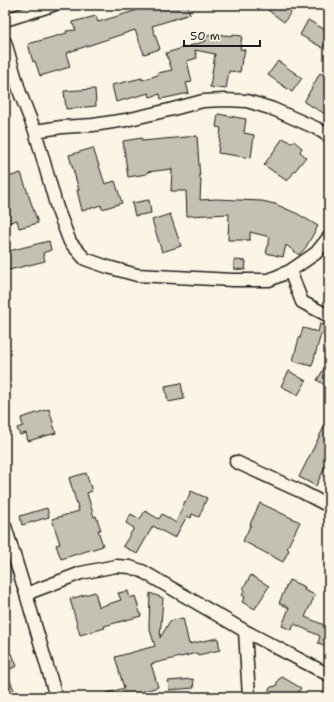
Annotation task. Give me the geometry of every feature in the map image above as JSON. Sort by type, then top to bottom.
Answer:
[{"type":"street","points":[[5,20],[53,5]]},
{"type":"street","points":[[5,42],[20,92],[35,131],[57,208],[70,242],[85,259],[129,273],[144,276],[226,280],[269,280],[290,271],[316,253],[329,237]]},
{"type":"street","points":[[35,131],[62,127],[93,125],[147,115],[203,101],[225,100],[247,101],[273,108],[316,128],[329,136]]},
{"type":"street","points":[[290,271],[302,302],[329,316]]},
{"type":"street","points":[[236,462],[329,506]]},
{"type":"street","points":[[5,526],[56,697]]},
{"type":"street","points":[[26,594],[81,573],[116,566],[130,567],[142,571],[245,631],[329,675]]},
{"type":"street","points":[[245,631],[249,697]]},
{"type":"building","points":[[158,5],[188,5],[190,14],[152,26],[160,49],[144,54],[135,30],[66,53],[70,67],[40,76],[35,61],[33,62],[28,44],[67,33],[66,31],[76,30],[72,22],[96,16],[98,22]]},
{"type":"building","points":[[261,5],[290,5],[294,8],[284,22]]},
{"type":"building","points":[[308,20],[329,32],[329,38],[323,48],[300,35]]},
{"type":"building","points":[[215,34],[242,36],[240,49],[245,50],[240,72],[229,71],[226,89],[210,87],[215,54],[195,50],[197,58],[187,61],[192,82],[186,83],[189,93],[161,99],[160,94],[150,97],[149,93],[116,102],[112,85],[142,78],[142,80],[158,75],[158,73],[172,70],[166,53],[206,41],[204,37]]},
{"type":"building","points":[[278,61],[302,78],[292,92],[268,75]]},
{"type":"building","points":[[320,73],[329,78],[329,89],[326,95],[329,97],[329,116],[304,102]]},
{"type":"building","points":[[95,89],[96,106],[66,109],[64,91]]},
{"type":"building","points":[[218,114],[246,119],[244,133],[254,135],[251,158],[218,153],[221,128],[216,127]]},
{"type":"building","points":[[197,136],[201,179],[200,200],[216,199],[262,201],[275,204],[298,214],[318,226],[306,247],[299,255],[286,245],[283,257],[266,253],[270,237],[250,232],[250,240],[228,240],[229,214],[187,216],[186,191],[171,191],[172,169],[147,172],[147,174],[128,177],[123,141],[142,138],[142,141]]},
{"type":"building","points":[[283,138],[291,143],[294,141],[302,148],[300,152],[306,157],[287,181],[264,165]]},
{"type":"building","points":[[93,148],[105,184],[115,181],[122,203],[102,209],[101,205],[82,211],[77,190],[79,190],[69,155]]},
{"type":"building","points":[[21,173],[38,223],[19,228],[17,220],[8,223],[5,215],[5,178]]},
{"type":"building","points":[[149,200],[151,213],[135,216],[132,203]]},
{"type":"building","points":[[170,214],[181,246],[162,252],[152,220]]},
{"type":"building","points":[[49,241],[51,250],[43,253],[45,261],[5,271],[5,252]]},
{"type":"building","points":[[234,260],[246,261],[245,270],[234,269]]},
{"type":"building","points":[[320,324],[329,326],[326,335],[321,334],[312,366],[293,361],[303,328],[318,332]]},
{"type":"building","points":[[329,361],[329,388],[317,380]]},
{"type":"building","points":[[289,371],[306,381],[298,395],[281,386]]},
{"type":"building","points":[[181,383],[184,399],[168,402],[165,386]]},
{"type":"building","points":[[49,409],[56,433],[28,441],[26,433],[20,435],[17,428],[23,426],[21,418]]},
{"type":"building","points":[[329,417],[329,459],[316,486],[299,477]]},
{"type":"building","points":[[86,473],[92,491],[87,493],[94,517],[96,516],[101,530],[98,530],[103,546],[61,559],[56,545],[60,544],[52,519],[79,511],[69,478]]},
{"type":"building","points":[[191,491],[207,498],[199,517],[192,514],[191,518],[187,516],[175,538],[153,526],[137,554],[123,546],[134,528],[126,523],[131,514],[140,519],[145,511],[159,519],[162,514],[176,523]]},
{"type":"building","points":[[260,503],[300,522],[287,548],[289,550],[283,562],[243,541]]},
{"type":"building","points":[[47,508],[49,517],[22,525],[20,516]]},
{"type":"building","points":[[251,575],[269,586],[255,609],[242,602],[245,597],[242,595],[245,590],[243,589]]},
{"type":"building","points":[[289,580],[305,587],[304,590],[315,595],[305,617],[329,627],[329,647],[318,643],[320,636],[294,624],[292,630],[282,626],[289,608],[279,603]]},
{"type":"building","points":[[128,591],[130,598],[135,596],[141,616],[104,626],[105,628],[80,635],[70,599],[95,592],[99,607],[121,600],[118,593]]},
{"type":"building","points":[[150,593],[163,598],[160,638],[170,621],[183,618],[189,644],[218,638],[220,650],[198,655],[197,653],[151,664],[158,687],[135,694],[136,697],[101,697],[101,695],[124,688],[115,657],[155,646],[149,627]]},
{"type":"building","points":[[12,654],[17,666],[8,670],[5,657]]},
{"type":"building","points":[[5,669],[17,697],[5,697]]},
{"type":"building","points":[[282,677],[301,688],[295,697],[272,697],[269,694],[269,689],[276,686],[278,680]]},
{"type":"building","points":[[193,679],[194,688],[169,690],[168,681]]}]
